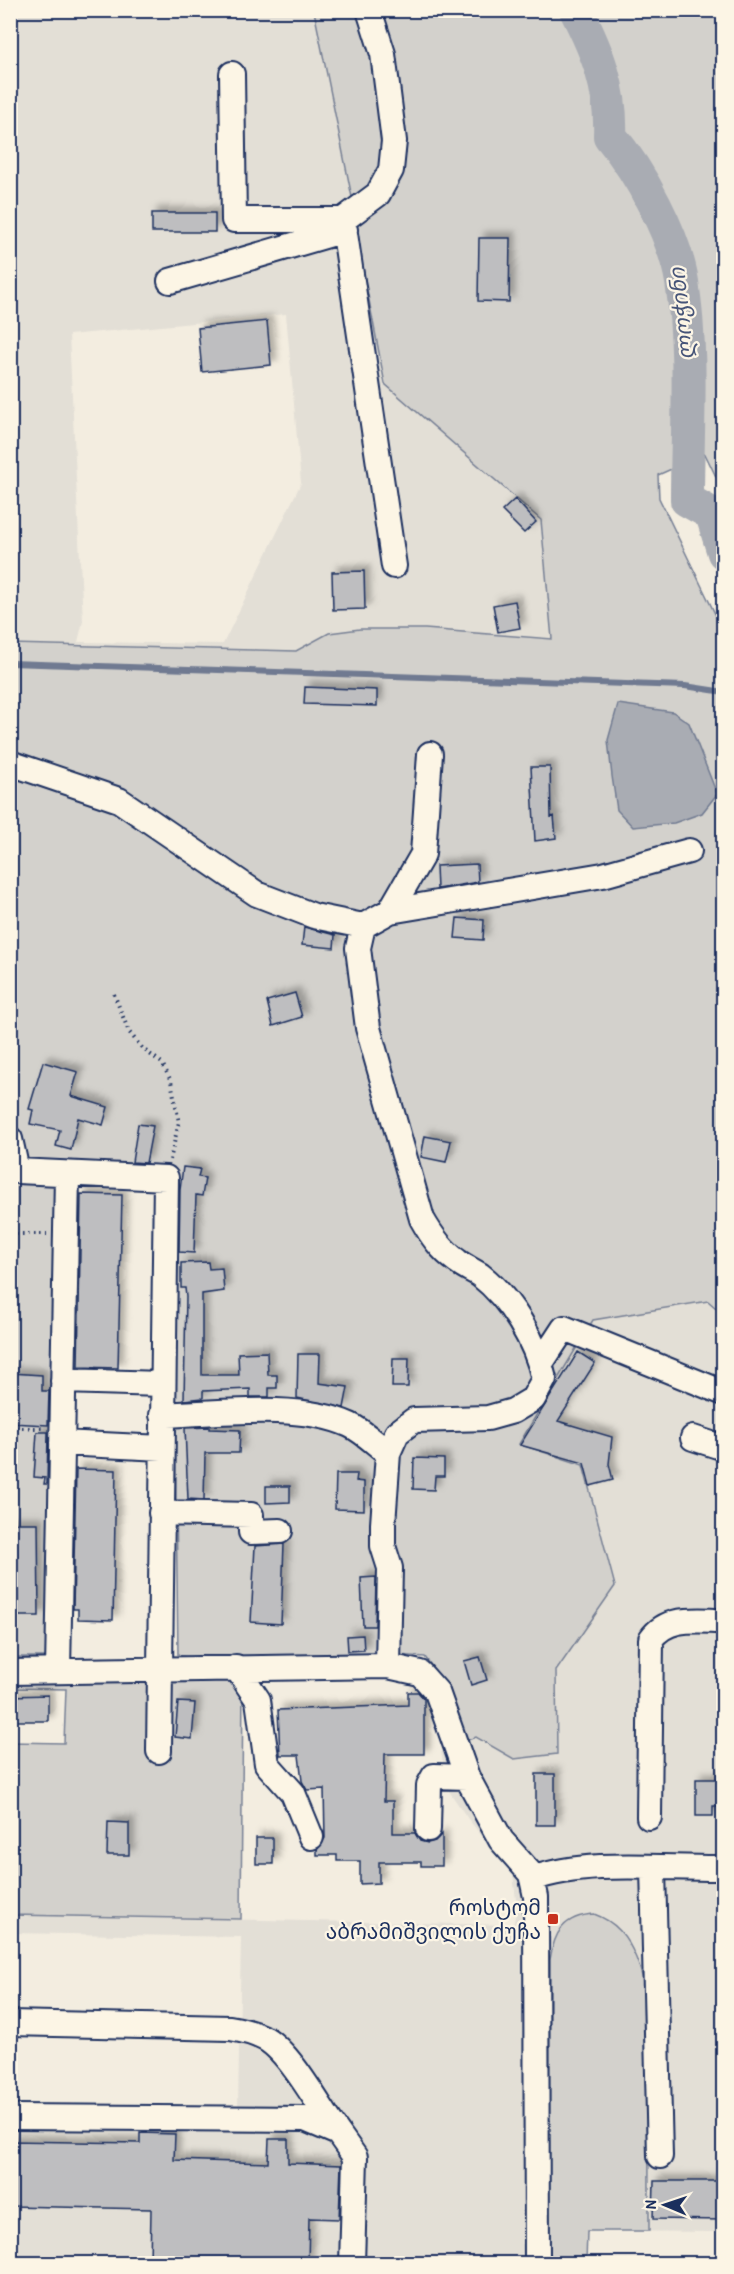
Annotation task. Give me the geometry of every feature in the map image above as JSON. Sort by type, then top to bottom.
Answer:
[{"type":"street","points":[[170,281],[344,225],[378,194],[391,170],[394,141],[383,54],[369,10]]},
{"type":"street","points":[[231,74],[234,219],[344,225]]},
{"type":"street","points":[[344,225],[394,566]]},
{"type":"street","points":[[390,911],[423,854],[430,754]]},
{"type":"street","points":[[10,763],[119,800],[257,894],[314,916],[363,926],[390,911],[603,875],[689,851]]},
{"type":"street","points":[[363,926],[358,948],[368,1028],[422,1219],[433,1239],[455,1261],[480,1275],[506,1300],[541,1363],[544,1379],[533,1399],[513,1411],[488,1418],[414,1420],[397,1433],[388,1453],[383,1535],[390,1568],[388,1666]]},
{"type":"street","points":[[10,1139],[17,1171],[166,1178],[159,1752]]},
{"type":"street","points":[[58,1671],[67,1174]]},
{"type":"street","points":[[541,1363],[564,1328],[723,1393]]},
{"type":"street","points":[[63,1381],[162,1384]]},
{"type":"street","points":[[162,1415],[273,1411],[322,1417],[351,1425],[388,1453]]},
{"type":"street","points":[[62,1436],[162,1448]]},
{"type":"street","points":[[693,1438],[723,1448]]},
{"type":"street","points":[[161,1513],[251,1515],[251,1532],[280,1532]]},
{"type":"street","points":[[649,1817],[651,1640],[657,1631],[676,1621],[723,1621]]},
{"type":"street","points":[[10,1672],[160,1667],[388,1666],[420,1673],[437,1692],[467,1777],[501,1840],[531,1874],[536,1897],[537,2264]]},
{"type":"street","points":[[236,1667],[258,1700],[267,1764],[293,1793],[311,1837]]},
{"type":"street","points":[[428,1829],[429,1785],[434,1776],[467,1777]]},
{"type":"street","points":[[652,1868],[660,2156]]},
{"type":"street","points":[[532,1879],[560,1871],[723,1868]]},
{"type":"street","points":[[10,2024],[230,2028],[248,2031],[267,2040],[284,2055],[355,2157],[352,2264]]},
{"type":"street","points":[[10,2117],[305,2119],[338,2133]]},
{"type":"path","points":[[114,994],[129,1032],[143,1049],[162,1062],[171,1082],[179,1122],[166,1178]]},
{"type":"path","points":[[10,1234],[66,1234]]},
{"type":"path","points":[[10,1428],[62,1436]]},
{"type":"shaded area","points":[[11,11],[314,11],[354,207],[385,384],[541,520],[552,640],[425,629],[360,629],[329,633],[296,651],[11,644]],"holes":[[[286,314],[301,483],[223,644],[78,642],[83,621],[69,335]]]},
{"type":"shaded area","points":[[314,11],[723,11],[723,491],[705,454],[658,475],[659,498],[718,620],[723,687],[723,1314],[708,1301],[593,1320],[519,1444],[583,1465],[615,1586],[556,1671],[557,1754],[514,1759],[476,1737],[465,1741],[446,1686],[425,1657],[396,1655],[210,1662],[178,1655],[172,1174],[61,1162],[56,1657],[11,1657],[11,644],[296,651],[329,633],[360,629],[425,629],[552,639],[541,520],[385,384],[355,227],[354,207]]},
{"type":"shaded area","points":[[618,704],[673,712],[689,723],[717,794],[702,813],[674,823],[633,827],[617,810],[608,740]]},
{"type":"shaded area","points":[[708,1301],[723,1314],[723,2232],[587,2231],[586,2264],[11,2263],[11,2105],[238,2109],[241,1937],[11,1933],[11,1915],[513,1925],[517,1909],[513,1874],[468,1819],[449,1791],[441,1752],[476,1737],[514,1759],[557,1754],[556,1671],[615,1586],[519,1444],[593,1320]]},
{"type":"shaded area","points":[[243,1678],[241,1919],[11,1915],[11,1742],[64,1743],[66,1689],[11,1688],[11,1681]]},
{"type":"shaded area","points":[[594,1914],[609,1921],[625,1937],[636,1958],[645,1987],[648,2034],[649,2231],[587,2231],[586,2263],[549,2264],[550,1960],[554,1941],[562,1927],[575,1918]]},
{"type":"building","points":[[152,213],[215,213],[215,232],[152,232]]},
{"type":"building","points":[[479,238],[510,238],[509,302],[478,301]]},
{"type":"building","points":[[267,321],[271,365],[202,372],[198,328]]},
{"type":"building","points":[[515,499],[536,522],[524,533],[502,511]]},
{"type":"building","points":[[364,571],[365,609],[333,610],[332,572]]},
{"type":"building","points":[[515,601],[520,628],[498,632],[493,605]]},
{"type":"building","points":[[305,687],[377,690],[377,706],[304,704]]},
{"type":"building","points":[[531,767],[550,767],[551,817],[554,816],[556,838],[535,841]]},
{"type":"building","points":[[477,864],[478,882],[437,889],[436,866]]},
{"type":"building","points":[[457,918],[484,920],[483,940],[455,938]]},
{"type":"building","points":[[304,927],[335,935],[334,948],[302,945]]},
{"type":"building","points":[[295,993],[302,1017],[273,1026],[267,1001]]},
{"type":"building","points":[[43,1062],[78,1072],[71,1096],[108,1107],[103,1125],[78,1118],[71,1150],[56,1146],[60,1130],[30,1124],[33,1110],[29,1109]]},
{"type":"building","points":[[138,1124],[153,1126],[146,1163],[132,1162]]},
{"type":"building","points":[[425,1136],[451,1141],[446,1162],[421,1157]]},
{"type":"building","points":[[183,1167],[200,1169],[198,1177],[205,1178],[202,1196],[196,1195],[194,1253],[179,1252],[180,1190]]},
{"type":"building","points":[[81,1194],[122,1195],[118,1368],[78,1367]]},
{"type":"building","points":[[208,1262],[209,1269],[222,1268],[224,1291],[202,1294],[202,1375],[239,1375],[238,1353],[267,1352],[268,1375],[277,1375],[277,1388],[269,1388],[269,1397],[250,1397],[250,1389],[203,1391],[203,1398],[184,1400],[186,1297],[185,1288],[181,1288],[181,1263]]},
{"type":"building","points":[[578,1352],[595,1363],[558,1421],[612,1437],[609,1464],[613,1480],[590,1486],[584,1463],[520,1445]]},
{"type":"building","points":[[298,1354],[320,1354],[319,1383],[348,1387],[344,1408],[297,1398]]},
{"type":"building","points":[[393,1358],[409,1358],[408,1387],[392,1387]]},
{"type":"building","points":[[10,1373],[42,1375],[42,1391],[49,1391],[48,1425],[10,1423]]},
{"type":"building","points":[[209,1427],[209,1429],[240,1430],[239,1453],[205,1453],[204,1500],[188,1499],[185,1428]]},
{"type":"building","points":[[37,1432],[48,1432],[47,1484],[44,1484],[45,1478],[34,1477]]},
{"type":"building","points":[[414,1458],[444,1459],[444,1476],[435,1476],[434,1490],[413,1489]]},
{"type":"building","points":[[76,1469],[116,1470],[113,1620],[78,1619],[78,1609],[73,1609]]},
{"type":"building","points":[[336,1474],[357,1474],[356,1481],[364,1482],[364,1510],[335,1509]]},
{"type":"building","points":[[266,1486],[290,1486],[290,1502],[266,1503]]},
{"type":"building","points":[[10,1523],[38,1523],[39,1616],[18,1616],[16,1544],[10,1544]]},
{"type":"building","points":[[284,1544],[281,1624],[251,1622],[255,1546]]},
{"type":"building","points":[[376,1577],[375,1626],[363,1626],[361,1578]]},
{"type":"building","points":[[363,1635],[364,1650],[348,1651],[347,1636]]},
{"type":"building","points":[[480,1657],[487,1680],[471,1685],[464,1661]]},
{"type":"building","points":[[408,1692],[418,1692],[424,1699],[424,1754],[385,1754],[384,1801],[393,1801],[393,1833],[415,1833],[420,1841],[428,1843],[435,1841],[442,1834],[442,1866],[421,1866],[421,1862],[379,1862],[379,1883],[360,1884],[360,1861],[337,1861],[337,1855],[317,1855],[317,1850],[325,1838],[324,1789],[307,1790],[302,1781],[299,1755],[280,1755],[278,1710],[408,1705]]},
{"type":"building","points":[[48,1695],[48,1721],[10,1721],[10,1696]]},
{"type":"building","points":[[178,1702],[195,1703],[192,1739],[175,1737]]},
{"type":"building","points":[[536,1774],[555,1774],[555,1825],[536,1825]]},
{"type":"building","points":[[696,1779],[723,1779],[723,1806],[713,1806],[713,1816],[696,1816]]},
{"type":"building","points":[[108,1822],[129,1823],[129,1855],[107,1855]]},
{"type":"building","points":[[256,1838],[273,1838],[273,1864],[256,1864]]},
{"type":"building","points":[[140,2133],[175,2134],[174,2160],[268,2163],[269,2139],[288,2139],[288,2163],[341,2165],[339,2219],[309,2218],[308,2264],[150,2264],[151,2209],[10,2206],[10,2141],[140,2143]]},
{"type":"building","points":[[654,2181],[723,2181],[723,2220],[653,2219]]},
{"type":"waterway","name":"ლოჭინი","points":[[576,10],[591,41],[602,72],[609,103],[610,136],[655,205],[678,264],[687,336],[689,391],[687,500],[712,514],[724,553]]},
{"type":"waterway","points":[[10,663],[685,686],[724,692]]},
{"type":"place","name":"როსტომ აბრამიშვილის ქუჩა","points":[[553,1919]]}]
